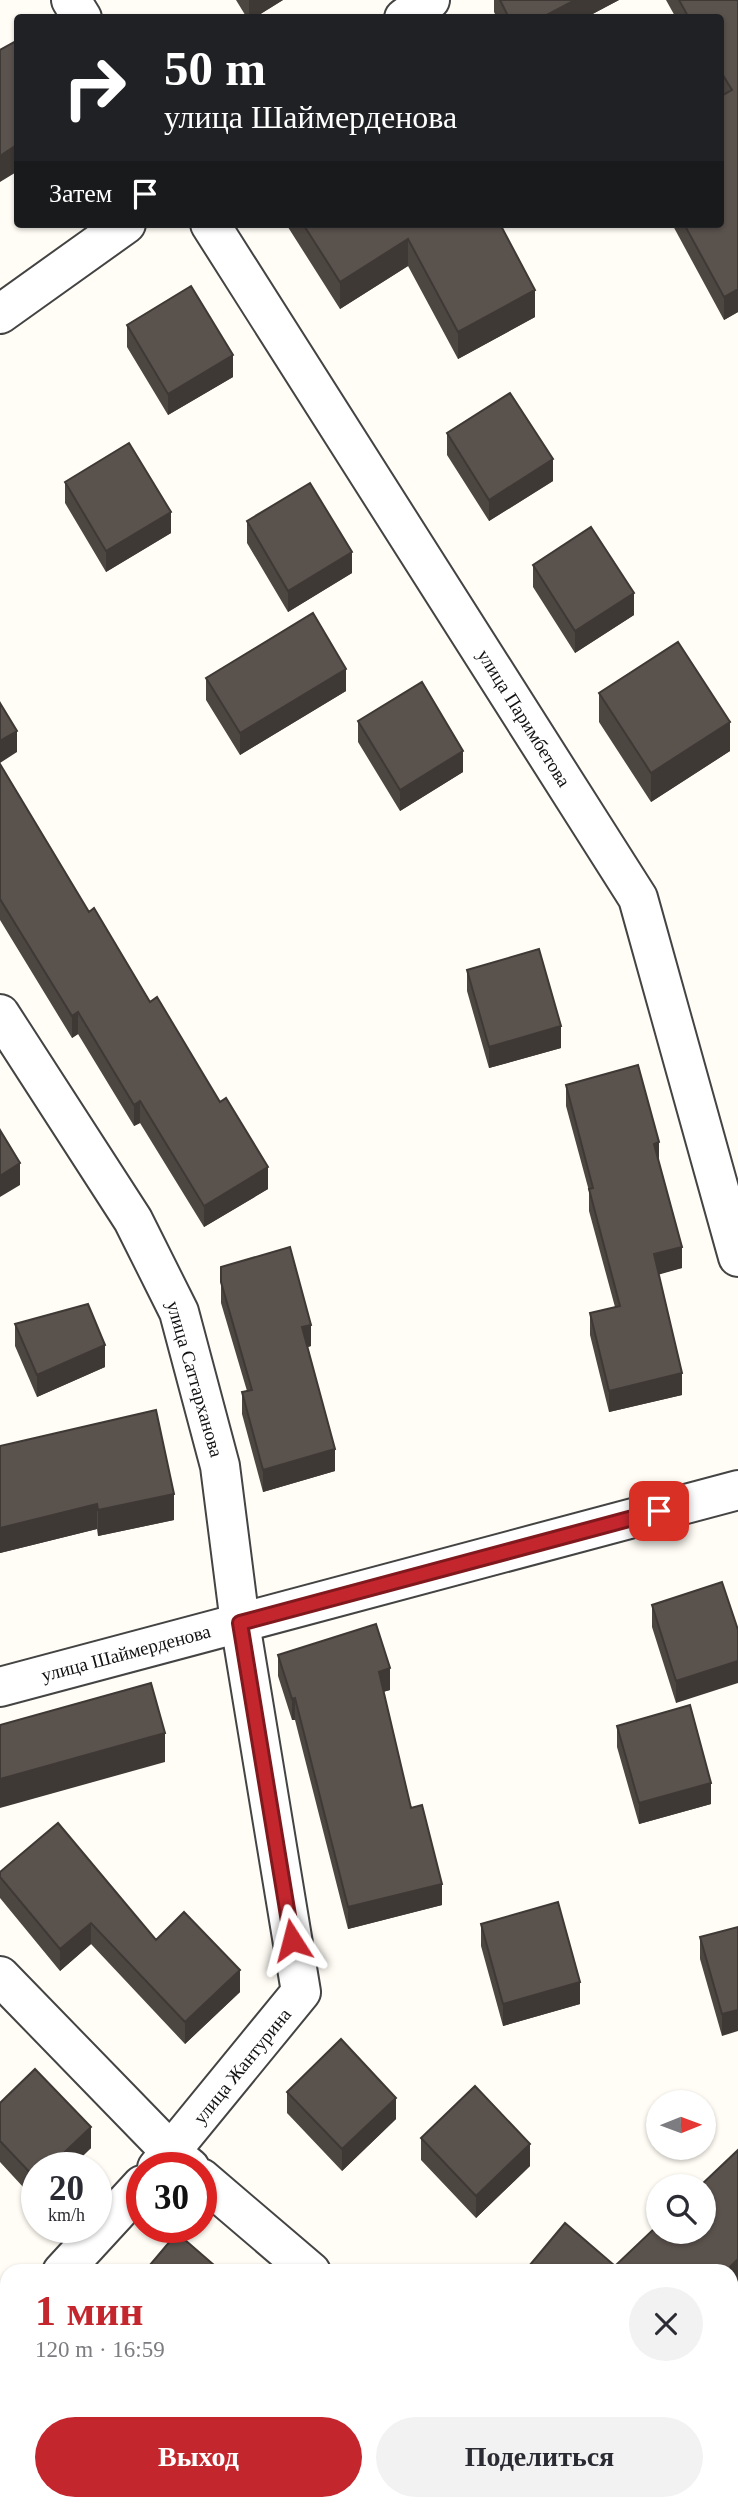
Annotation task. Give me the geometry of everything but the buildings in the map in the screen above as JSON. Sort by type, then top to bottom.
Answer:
[{"type":"street","points":[[410,14],[430,0]]},
{"type":"street","points":[[0,314],[120,228]]},
{"type":"street","name":"улица Паримбетова","points":[[213,228],[638,898],[738,1257]]},
{"type":"street","name":"улица Саттарханова","points":[[0,1014],[132,1220],[179,1312],[220,1466],[240,1623]]},
{"type":"street","name":"улица Шаймерденова","points":[[0,1687],[738,1490]]},
{"type":"street","name":"улица Жантурина","points":[[181,2152],[301,1992],[240,1623]]},
{"type":"street","points":[[0,1976],[163,2152]]},
{"type":"street","points":[[217,2192],[302,2264]]},
{"type":"street","points":[[69,2264],[126,2202]]},
{"type":"route","points":[[292,1940],[240,1623],[659,1511]]}]
